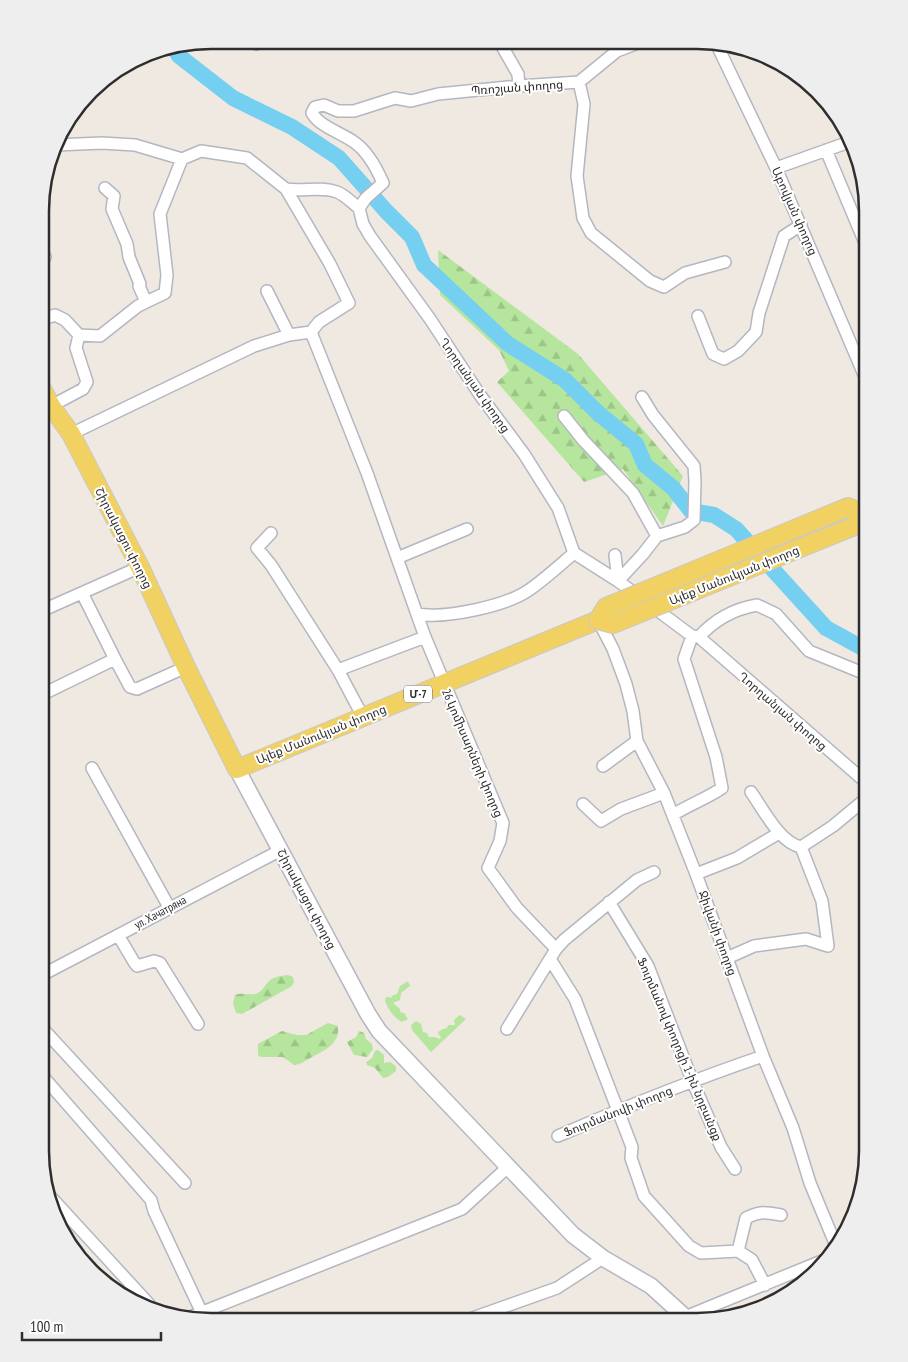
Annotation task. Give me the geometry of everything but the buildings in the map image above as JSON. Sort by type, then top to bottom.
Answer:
[{"type":"main road","name":"Շիրակացու փողոց","points":[[49,402],[71,434],[140,567],[186,667],[237,769],[379,1031],[573,1235],[603,1258],[651,1286],[679,1313]]},
{"type":"main road","name":"Ալեք Մանուկյան փողոց","points":[[237,769],[598,620],[613,624],[848,528],[857,524],[859,520]]},
{"type":"street","points":[[504,49],[518,74],[519,86]]},
{"type":"street","name":"Պռոշյան փողոց","points":[[359,208],[383,184],[370,159],[356,143],[316,120],[312,113],[315,107],[324,105],[338,111],[354,111],[395,98],[411,101],[438,94],[579,82],[616,51],[621,49]]},
{"type":"street","name":"Աբովյան փողոց","points":[[719,50],[776,168],[859,363]]},
{"type":"street","points":[[579,82],[584,104],[577,176],[583,218],[592,234],[650,281],[664,287],[685,273],[725,262]]},
{"type":"street","points":[[63,144],[102,143],[135,146],[182,159],[201,151],[247,158],[286,189],[330,264],[349,303],[319,322],[311,332],[289,335],[254,346],[71,434]]},
{"type":"street","points":[[776,168],[844,144]]},
{"type":"street","points":[[826,150],[859,230]]},
{"type":"street","points":[[49,317],[55,314],[65,320],[79,335],[100,336],[138,306],[165,293],[167,275],[160,214],[182,159]]},
{"type":"street","points":[[105,188],[114,196],[112,209],[127,244],[129,257],[146,302]]},
{"type":"street","points":[[286,189],[297,191],[323,188],[338,192],[359,208]]},
{"type":"street","name":"Ղորղանյան փողոց","points":[[359,208],[363,224],[389,264],[430,319],[480,395],[524,454],[558,508],[574,553]]},
{"type":"street","points":[[698,316],[713,354],[724,359],[738,351],[756,332],[759,313],[784,236],[801,225]]},
{"type":"street","points":[[267,291],[289,335]]},
{"type":"street","name":"26 կոմիսարների փողոց","points":[[311,332],[367,473],[425,637],[503,823],[500,841],[488,868],[553,954],[574,999],[632,1147],[631,1158],[644,1196],[689,1246],[701,1253],[738,1251]]},
{"type":"street","points":[[51,406],[83,389],[87,382],[76,348],[79,335]]},
{"type":"street","points":[[618,581],[657,536],[685,527],[694,520],[694,466],[653,415],[642,397]]},
{"type":"street","points":[[564,416],[633,493],[657,536]]},
{"type":"street","points":[[397,558],[467,529]]},
{"type":"street","points":[[271,533],[257,548],[271,564],[338,670],[363,717]]},
{"type":"street","points":[[417,614],[430,616],[499,604],[528,591],[574,553],[618,581],[696,636]]},
{"type":"street","points":[[615,555],[618,581]]},
{"type":"street","points":[[49,607],[140,567]]},
{"type":"street","points":[[82,593],[130,687],[137,689],[186,667]]},
{"type":"street","points":[[673,815],[708,798],[722,788],[716,756],[684,659],[696,636],[707,627],[729,613],[757,604],[776,614],[809,651],[859,671]]},
{"type":"street","name":"Ջիվանի փողոց","points":[[598,620],[613,650],[626,684],[633,711],[637,741],[673,815],[762,1056],[793,1128],[810,1183],[833,1239]]},
{"type":"street","name":"Ղորղանյան փողոց","points":[[696,636],[859,776]]},
{"type":"street","points":[[338,670],[425,637]]},
{"type":"street","points":[[49,691],[115,658]]},
{"type":"street","points":[[604,766],[637,741]]},
{"type":"street","points":[[92,768],[169,907]]},
{"type":"street","points":[[751,792],[779,833],[796,846],[801,847],[833,826],[859,804]]},
{"type":"street","points":[[583,804],[601,821],[621,809],[664,794]]},
{"type":"street","points":[[696,874],[737,858],[779,833]]},
{"type":"street","points":[[727,958],[754,946],[806,939],[828,946],[822,901],[801,847]]},
{"type":"street","name":"ул. Хачатряна","points":[[49,971],[281,850]]},
{"type":"street","points":[[507,1029],[553,954],[564,940],[637,880],[654,872]]},
{"type":"street","name":"Ֆուրմանով փողոցի 1-ին նրբանցք","points":[[609,902],[648,966],[692,1080],[721,1147],[735,1168]]},
{"type":"street","points":[[118,934],[138,966],[154,961],[160,963],[198,1024]]},
{"type":"street","points":[[49,1035],[185,1183]]},
{"type":"street","name":"Ֆուրմանովի փողոց","points":[[558,1136],[692,1080],[762,1056]]},
{"type":"street","points":[[49,1082],[151,1200],[154,1211],[202,1313]]},
{"type":"street","points":[[203,1313],[462,1208],[509,1166]]},
{"type":"street","points":[[58,1204],[144,1299]]},
{"type":"street","points":[[765,1285],[752,1260],[738,1251],[746,1218],[758,1212],[781,1215]]},
{"type":"street","points":[[487,1313],[557,1288],[603,1258]]},
{"type":"street","points":[[702,1313],[814,1264]]},
{"type":"green space","points":[[438,250],[578,354],[683,476],[663,526],[623,469],[584,482],[497,382],[509,371],[499,350],[440,295]]},
{"type":"green space","points":[[288,975],[293,977],[294,982],[292,986],[242,1014],[236,1013],[233,1003],[235,995],[258,993],[271,979]]},
{"type":"green space","points":[[408,981],[410,986],[401,993],[400,1000],[393,1003],[408,1019],[402,1022],[391,1012],[385,1000],[386,997],[391,998],[397,994],[400,986]]},
{"type":"green space","points":[[460,1015],[466,1019],[431,1052],[412,1030],[411,1025],[416,1021],[421,1024],[423,1032],[427,1033],[429,1037],[440,1039],[441,1037],[438,1032],[447,1028],[448,1025],[455,1025],[454,1020]]},
{"type":"green space","points":[[328,1023],[338,1026],[337,1037],[334,1042],[331,1046],[301,1063],[294,1065],[283,1057],[261,1057],[258,1055],[258,1044],[282,1031],[306,1035]]},
{"type":"green space","points":[[359,1031],[364,1033],[366,1039],[372,1044],[373,1049],[367,1057],[354,1055],[347,1042],[356,1037]]},
{"type":"green space","points":[[378,1050],[384,1055],[384,1063],[390,1062],[396,1066],[396,1071],[388,1077],[383,1078],[375,1068],[367,1065],[366,1062]]},
{"type":"waterway","points":[[177,53],[233,98],[292,127],[339,158],[412,237],[424,265],[508,344],[565,380],[598,413],[636,444],[645,465],[673,488],[691,511],[714,515],[736,529],[826,628],[859,646]]}]
